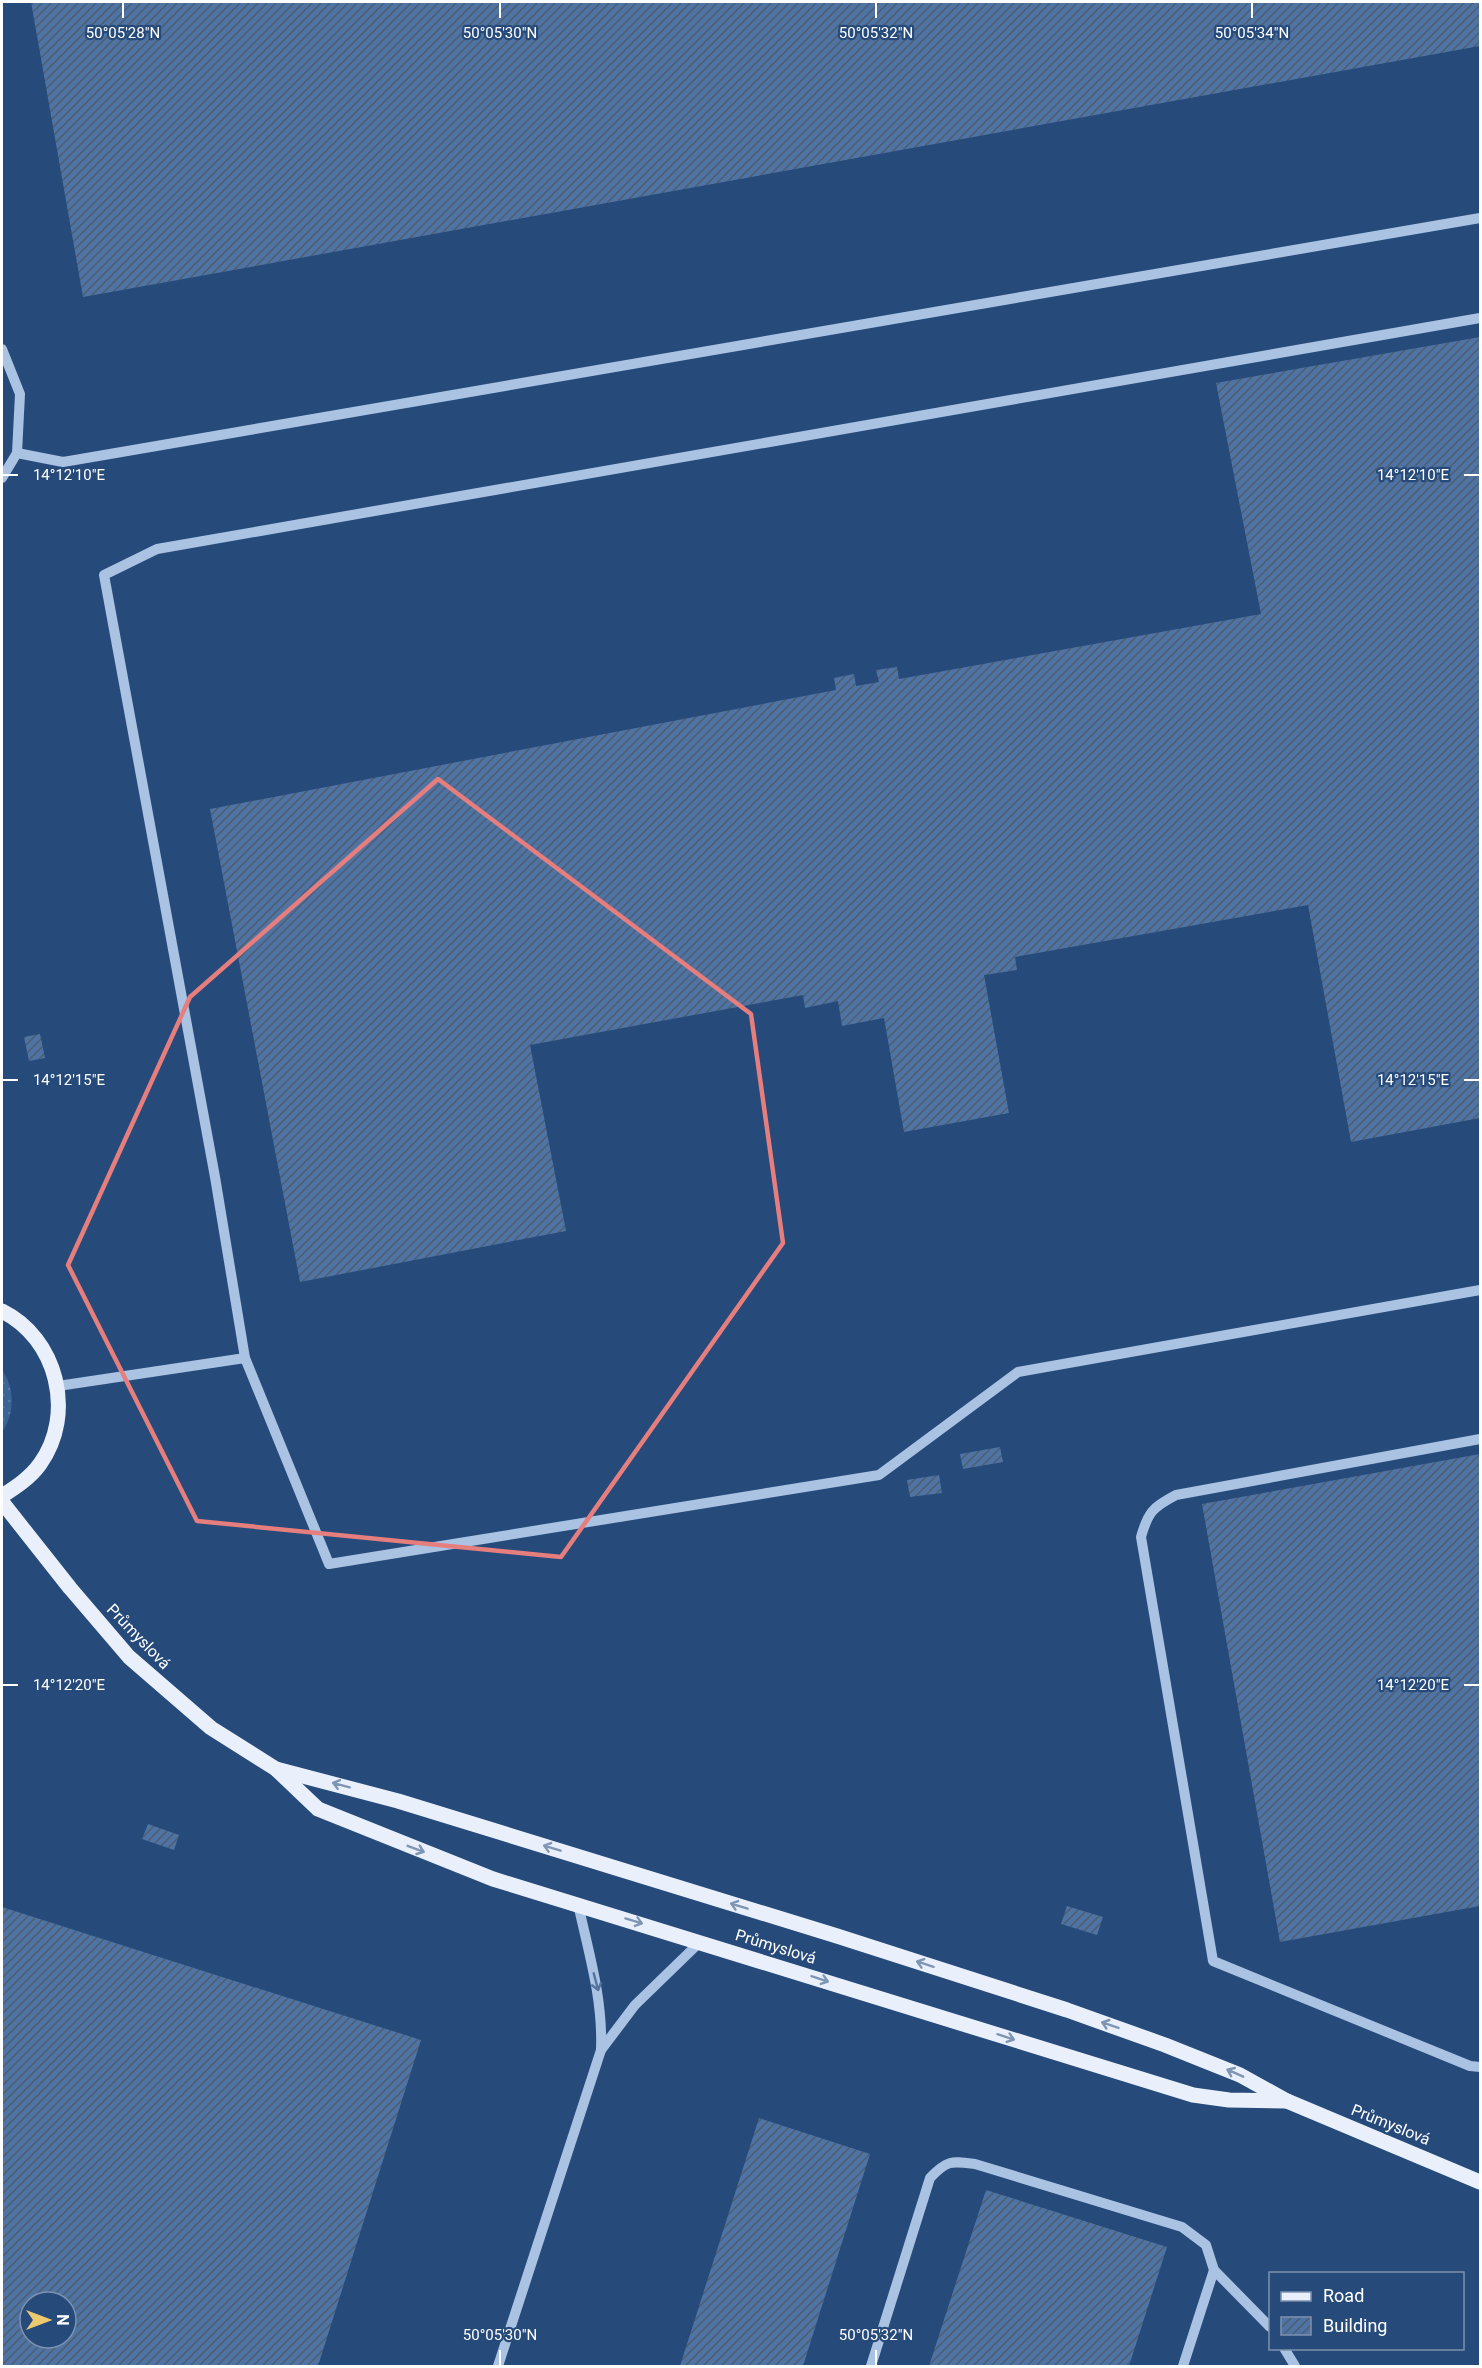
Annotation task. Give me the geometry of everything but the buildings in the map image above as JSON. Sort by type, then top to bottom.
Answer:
[{"type":"main road","points":[[2,1311],[12,1316],[33,1335],[49,1359],[58,1386],[59,1413],[53,1440],[40,1464],[22,1483],[2,1496]]},
{"type":"main road","name":"Průmyslová","points":[[2,1502],[70,1588],[129,1657],[211,1728],[276,1769],[318,1809],[493,1879],[1193,2095],[1229,2100],[1287,2101]]},
{"type":"main road","name":"Průmyslová","points":[[276,1769],[398,1801],[837,1936],[1068,2010],[1240,2075],[1287,2101],[1480,2182]]},
{"type":"lane","points":[[17,453],[63,462],[1480,218]]},
{"type":"lane","points":[[1480,318],[157,549],[104,575],[215,1177],[245,1358],[328,1564],[879,1475],[1018,1372],[1480,1290]]},
{"type":"lane","points":[[2,349],[20,394],[17,453],[2,478]]},
{"type":"lane","points":[[58,1386],[245,1358]]},
{"type":"lane","points":[[1480,1439],[1176,1495],[1156,1506],[1146,1518],[1141,1537],[1213,1961],[1470,2066],[1480,2067]]},
{"type":"lane","points":[[578,1904],[600,1995],[601,2050]]},
{"type":"lane","points":[[498,2367],[601,2050],[635,2004],[700,1942]]},
{"type":"lane","points":[[871,2367],[930,2178],[951,2161],[975,2164],[1182,2227],[1206,2245],[1214,2270],[1269,2326]]},
{"type":"lane","points":[[1183,2367],[1214,2270]]},
{"type":"lane","points":[[1285,2350],[1295,2367]]},
{"type":"highlighted area","points":[[438,779],[751,1014],[783,1243],[561,1557],[197,1521],[68,1265],[190,997]]},
{"type":"shaded area","points":[[2,1370],[9,1385],[12,1401],[9,1417],[2,1432]]}]
